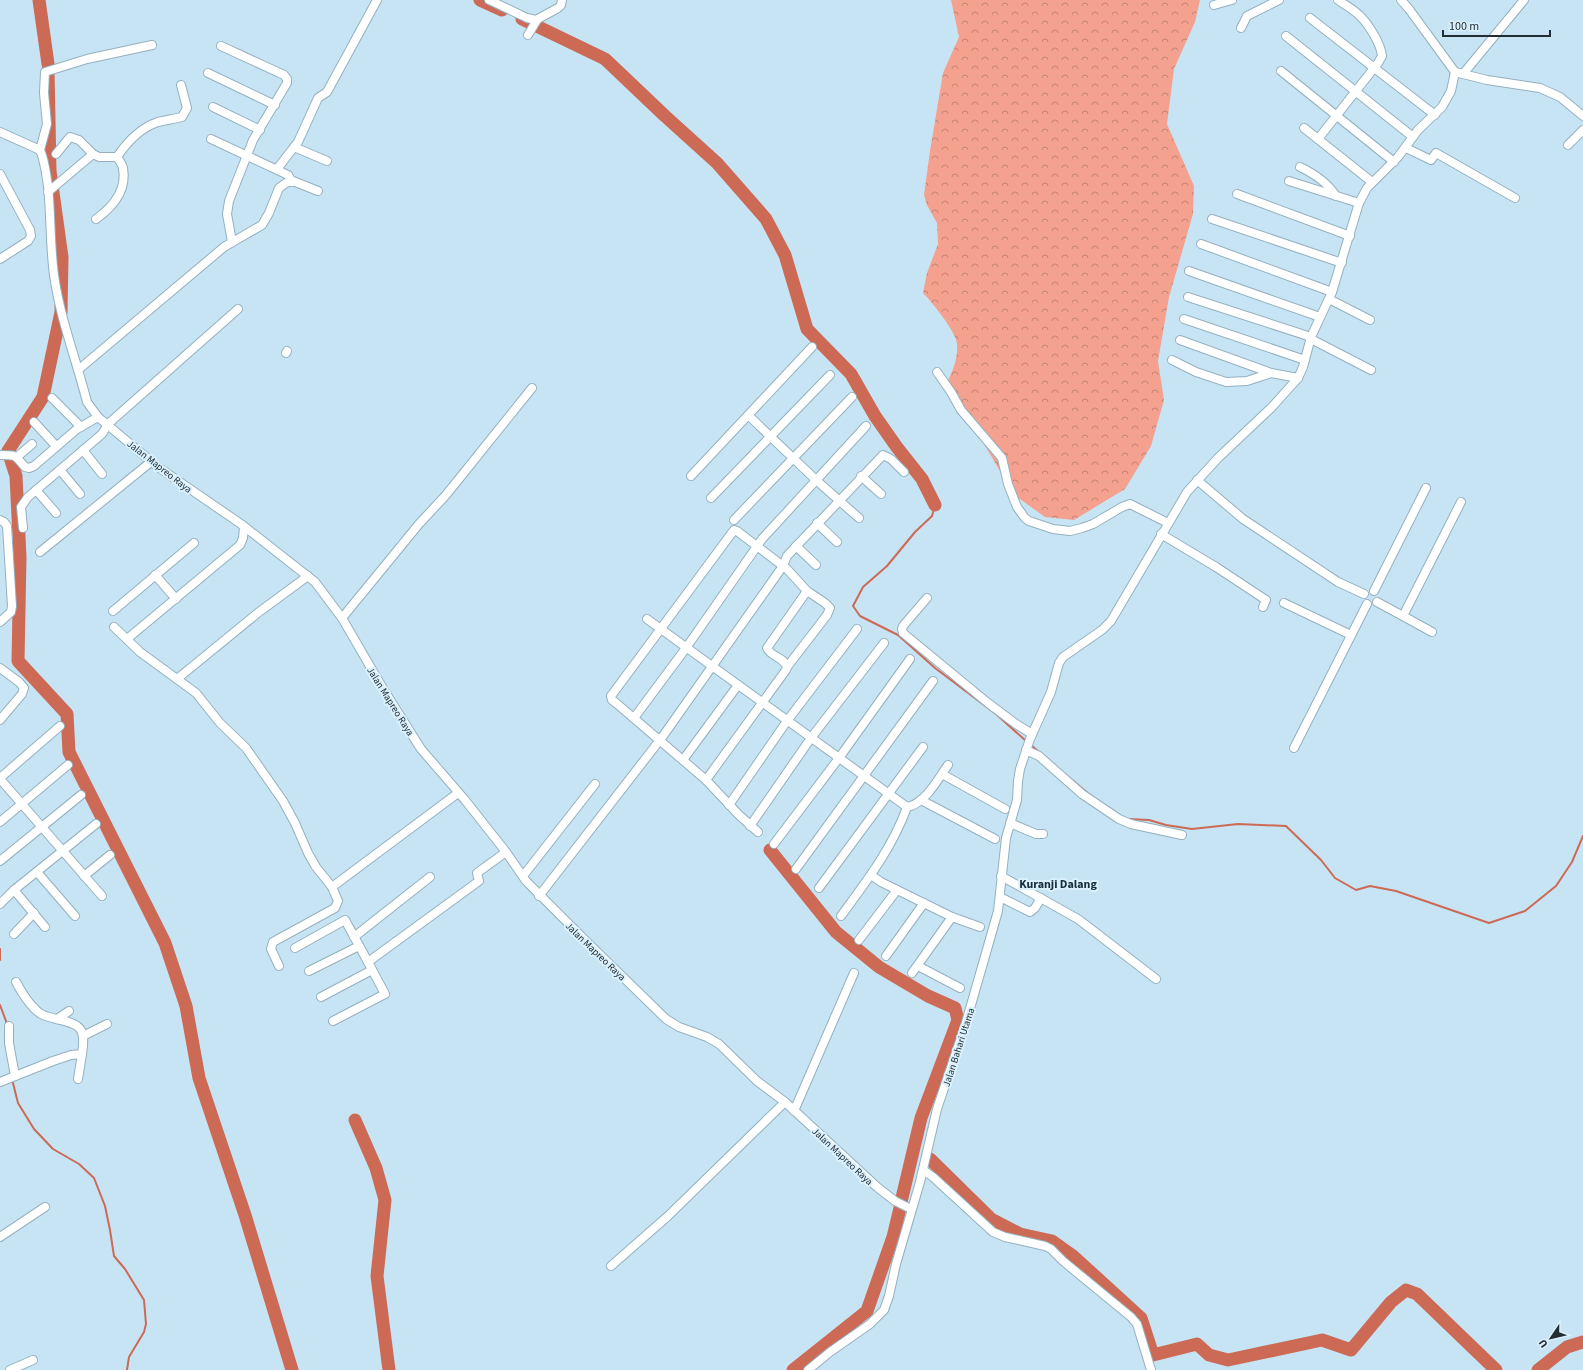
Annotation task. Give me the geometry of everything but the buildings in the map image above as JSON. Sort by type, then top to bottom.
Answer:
[{"type":"street","points":[[277,169],[298,142],[318,98],[327,92],[377,0]]},
{"type":"street","points":[[488,0],[536,21]]},
{"type":"street","points":[[528,35],[536,21],[558,8],[561,5],[562,0]]},
{"type":"street","points":[[1214,5],[1232,0]]},
{"type":"street","points":[[1242,28],[1247,16],[1279,0]]},
{"type":"street","points":[[1318,139],[1382,56],[1380,48],[1365,21],[1358,14],[1338,0]]},
{"type":"street","points":[[1401,0],[1459,73],[1487,80],[1540,88],[1560,97],[1583,116]]},
{"type":"street","points":[[1180,340],[1271,373],[1298,378],[1311,338],[1342,263],[1359,203],[1367,188],[1394,162],[1418,130],[1442,107],[1459,73],[1524,0]]},
{"type":"street","points":[[1310,18],[1435,115]]},
{"type":"street","points":[[1286,36],[1413,137]]},
{"type":"street","points":[[0,132],[40,150],[47,124],[44,93],[44,74],[46,71],[86,59],[152,45]]},
{"type":"street","points":[[221,46],[284,75],[287,79],[287,83],[275,105],[253,140],[248,156],[229,201],[227,214],[232,242]]},
{"type":"street","points":[[1280,71],[1394,162]]},
{"type":"street","points":[[208,73],[275,105]]},
{"type":"street","points":[[56,154],[70,137],[79,140],[93,154],[99,157],[117,156],[135,135],[146,128],[157,122],[182,116],[186,108],[181,85]]},
{"type":"street","points":[[213,107],[260,130]]},
{"type":"street","points":[[1304,128],[1372,182]]},
{"type":"street","points":[[1568,145],[1583,130]]},
{"type":"street","points":[[210,139],[277,169],[288,175],[292,182]]},
{"type":"street","points":[[294,147],[327,160]]},
{"type":"street","points":[[1406,148],[1431,160],[1436,153],[1515,198]]},
{"type":"street","name":"Jalan Mapreo Raya","points":[[40,150],[43,158],[48,192],[52,259],[56,286],[61,312],[88,406],[98,417],[185,487],[244,527],[308,576],[320,588],[342,618],[370,668],[414,738],[430,760],[506,852],[539,896],[666,1019],[679,1027],[719,1044],[757,1081],[785,1102],[877,1187],[911,1209]]},
{"type":"street","points":[[48,192],[93,154]]},
{"type":"street","points":[[96,219],[108,210],[118,198],[123,182],[123,168],[117,156]]},
{"type":"street","points":[[1300,167],[1312,172],[1327,184],[1336,196]]},
{"type":"street","points":[[0,174],[30,230],[31,236],[28,241],[2,258],[0,248]]},
{"type":"street","points":[[1289,181],[1359,203]]},
{"type":"street","points":[[78,370],[224,248],[262,225],[269,213],[279,188],[286,183],[292,182],[318,191]]},
{"type":"street","points":[[1237,194],[1350,236]]},
{"type":"street","points":[[1212,219],[1342,263]]},
{"type":"street","points":[[1201,244],[1330,295],[1370,320]]},
{"type":"street","points":[[1189,271],[1320,317]]},
{"type":"street","points":[[1188,297],[1311,338],[1371,370]]},
{"type":"street","points":[[23,528],[21,507],[28,497],[102,434],[108,424],[238,309]]},
{"type":"street","points":[[1184,319],[1305,360]]},
{"type":"street","points":[[692,476],[812,347]]},
{"type":"street","points":[[1172,360],[1196,372],[1226,382],[1247,381],[1271,373]]},
{"type":"street","points":[[937,372],[961,410],[1002,458],[1005,476],[1017,507],[1024,518],[1060,531],[1070,531],[1093,524],[1130,504],[1168,523]]},
{"type":"street","points":[[711,498],[830,375]]},
{"type":"street","name":"Jalan Bahari Utama","points":[[808,1370],[830,1352],[870,1324],[884,1310],[892,1289],[896,1264],[923,1170],[937,1109],[966,1026],[998,911],[1006,838],[1017,800],[1018,781],[1029,742],[1052,692],[1060,660],[1069,652],[1102,630],[1111,621],[1187,492],[1218,458],[1271,408],[1298,378]]},
{"type":"street","points":[[342,618],[446,495],[532,388]]},
{"type":"street","points":[[734,520],[852,397]]},
{"type":"street","points":[[52,398],[81,427]]},
{"type":"street","points":[[749,416],[816,480],[859,518]]},
{"type":"street","points":[[0,455],[13,455],[17,457],[25,467],[30,468],[81,427],[98,417]]},
{"type":"street","points":[[34,422],[56,446]]},
{"type":"street","points":[[634,718],[686,648],[762,539],[866,426]]},
{"type":"street","points":[[17,457],[32,444]]},
{"type":"street","points":[[83,450],[102,474]]},
{"type":"street","points":[[539,896],[660,740],[783,566],[787,556],[838,500],[883,455],[891,459],[904,472]]},
{"type":"street","points":[[40,552],[152,461]]},
{"type":"street","points":[[60,470],[80,494]]},
{"type":"street","points":[[861,476],[880,494]]},
{"type":"street","points":[[1197,480],[1243,519],[1338,582],[1364,594]]},
{"type":"street","points":[[1374,591],[1426,488]]},
{"type":"street","points":[[36,490],[56,514]]},
{"type":"street","points":[[1403,616],[1461,502]]},
{"type":"street","points":[[0,520],[7,526],[12,606],[11,612],[0,622]]},
{"type":"street","points":[[817,523],[837,542]]},
{"type":"street","points":[[127,639],[240,545],[243,538],[244,527]]},
{"type":"street","points":[[706,780],[763,703],[787,667],[827,615],[830,608],[807,591],[783,566],[735,530],[732,531],[611,696],[612,700],[706,780],[729,805],[758,832]]},
{"type":"street","points":[[1162,534],[1266,600],[1263,607]]},
{"type":"street","points":[[113,611],[194,543]]},
{"type":"street","points":[[796,546],[816,565]]},
{"type":"street","points":[[155,575],[176,599]]},
{"type":"street","points":[[176,679],[259,612],[308,576]]},
{"type":"street","points":[[1368,590],[1374,591],[1378,596],[1377,602],[1372,605],[1367,604],[1363,600],[1364,594],[1368,590]]},
{"type":"street","points":[[787,667],[784,662],[769,652],[767,648],[807,591]]},
{"type":"street","points":[[927,598],[903,626],[902,629],[904,633],[988,703],[1016,724],[1039,756],[1082,794],[1119,820],[1182,835]]},
{"type":"street","points":[[1377,602],[1432,632]]},
{"type":"street","points":[[1284,603],[1351,635]]},
{"type":"street","points":[[1294,748],[1367,604]]},
{"type":"street","points":[[647,619],[907,807],[914,806],[922,800],[948,765]]},
{"type":"street","points":[[114,627],[146,657],[196,693],[216,718],[254,757],[290,812],[311,859],[332,887],[338,902],[335,908],[273,942],[271,948],[279,966]]},
{"type":"street","points":[[729,805],[788,721],[857,629]]},
{"type":"street","points":[[750,826],[811,738],[884,643]]},
{"type":"street","points":[[774,844],[839,758],[910,659]]},
{"type":"street","points":[[0,668],[19,682],[24,688],[22,694],[0,720]]},
{"type":"street","points":[[796,869],[933,681]]},
{"type":"street","points":[[683,760],[738,685]]},
{"type":"street","points":[[60,726],[0,779],[102,896]]},
{"type":"street","points":[[819,888],[890,794],[923,747]]},
{"type":"street","points":[[0,822],[68,765]]},
{"type":"street","points":[[942,774],[1005,809]]},
{"type":"street","points":[[523,876],[595,784]]},
{"type":"street","points":[[332,887],[458,793]]},
{"type":"street","points":[[0,861],[81,795]]},
{"type":"street","points":[[922,800],[995,839]]},
{"type":"street","points":[[841,916],[871,875],[902,820],[907,807]]},
{"type":"street","points":[[1010,823],[1036,834],[1043,834]]},
{"type":"street","points":[[0,904],[14,890],[96,824]]},
{"type":"street","points":[[368,962],[479,881],[478,874],[506,852]]},
{"type":"street","points":[[84,876],[110,855]]},
{"type":"street","points":[[36,872],[75,916]]},
{"type":"street","points":[[871,875],[881,882],[952,917],[980,927]]},
{"type":"street","points":[[1001,876],[1078,919],[1156,979]]},
{"type":"street","points":[[354,937],[430,877]]},
{"type":"street","points":[[14,890],[45,927]]},
{"type":"street","points":[[859,940],[897,890]]},
{"type":"street","points":[[1000,897],[1030,912],[1035,908],[1041,898]]},
{"type":"street","points":[[886,956],[924,903]]},
{"type":"street","points":[[14,934],[34,913]]},
{"type":"street","points":[[912,973],[952,917]]},
{"type":"street","points":[[295,948],[345,920],[368,962],[385,994],[334,1021]]},
{"type":"street","points":[[309,971],[359,946]]},
{"type":"street","points":[[918,966],[960,988]]},
{"type":"street","points":[[321,998],[372,970]]},
{"type":"street","points":[[794,1111],[854,973]]},
{"type":"street","points":[[16,982],[35,1009],[42,1015],[77,1025],[81,1030],[83,1036],[78,1079]]},
{"type":"street","points":[[57,1019],[69,1011]]},
{"type":"street","points":[[83,1036],[107,1024]]},
{"type":"street","points":[[9,1026],[9,1043],[14,1076]]},
{"type":"street","points":[[0,1082],[42,1065],[71,1055],[80,1054]]},
{"type":"street","points":[[611,1266],[668,1216],[785,1102]]},
{"type":"street","points":[[923,1170],[941,1184],[994,1232],[1005,1237],[1045,1246],[1051,1249],[1062,1261],[1131,1317],[1137,1324],[1151,1370]]},
{"type":"street","points":[[0,1237],[45,1207]]},
{"type":"street","points":[[10,1370],[33,1360]]},
{"type":"green space","points":[[951,0],[1200,0],[1195,22],[1174,69],[1167,124],[1194,186],[1193,214],[1169,297],[1158,361],[1164,400],[1151,446],[1125,489],[1074,520],[1045,517],[1013,494],[947,383],[956,360],[956,339],[943,318],[923,293],[927,273],[938,244],[937,223],[927,205],[924,195],[930,151],[943,73],[959,37]]},
{"type":"waterway","points":[[39,0],[48,64]]},
{"type":"waterway","points":[[480,0],[502,10]]},
{"type":"waterway","points":[[522,19],[605,59],[717,163],[766,219],[785,255],[807,329],[851,374],[875,416],[922,479],[935,505]]},
{"type":"waterway","points":[[48,70],[50,171],[62,257],[61,312],[43,397],[8,451],[16,476],[20,557],[18,661],[67,714],[69,752],[165,943],[186,1006],[199,1078],[245,1215],[292,1370]]},
{"type":"waterway","points":[[935,505],[932,516],[915,532],[887,566],[863,587],[853,606],[860,616],[898,635],[935,668],[996,714],[1026,741]]},
{"type":"waterway","points":[[1031,745],[1040,753]]},
{"type":"waterway","points":[[1071,779],[1090,795]]},
{"type":"waterway","points":[[1127,819],[1149,820],[1166,825],[1192,829],[1238,824],[1286,826],[1321,860],[1335,878],[1356,890],[1370,886],[1396,891],[1489,923],[1525,911],[1556,886],[1572,862],[1583,836]]},
{"type":"waterway","points":[[770,850],[836,932],[879,967],[928,996],[955,1008],[958,1020],[921,1118],[901,1202]]},
{"type":"waterway","points":[[0,949],[0,960]]},
{"type":"waterway","points":[[0,1005],[6,1025]]},
{"type":"waterway","points":[[12,1079],[18,1103],[34,1129],[53,1149],[79,1164],[94,1178],[105,1206],[114,1256],[125,1269],[144,1300],[146,1324],[144,1332],[129,1357],[127,1370]]},
{"type":"waterway","points":[[355,1120],[376,1168],[385,1200],[377,1276],[389,1370]]},
{"type":"waterway","points":[[930,1159],[991,1219],[1020,1234],[1052,1241],[1073,1256],[1141,1318],[1153,1355],[1197,1344],[1209,1355],[1228,1360],[1322,1340],[1351,1350],[1391,1302],[1406,1290],[1417,1294],[1496,1370]]},
{"type":"waterway","points":[[793,1370],[867,1311],[893,1237],[900,1208]]},
{"type":"waterway","points":[[1538,1370],[1567,1347],[1583,1342]]},
{"type":"district","name":"Kuranji Dalang","points":[[1058,884]]}]
